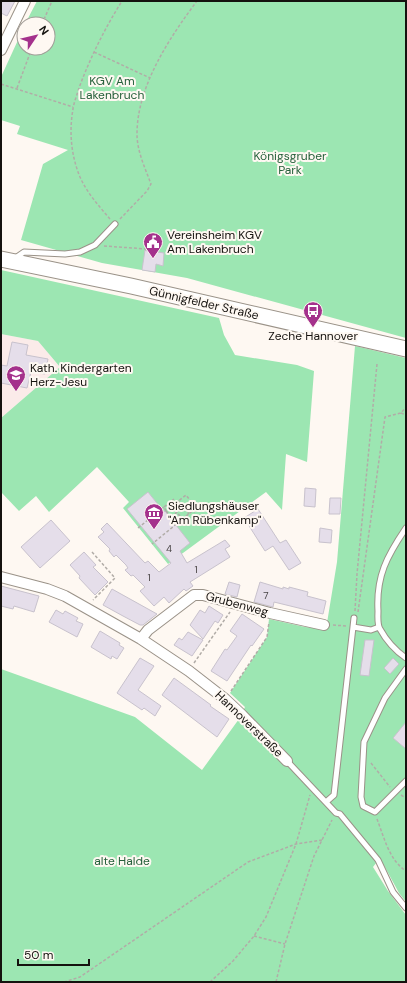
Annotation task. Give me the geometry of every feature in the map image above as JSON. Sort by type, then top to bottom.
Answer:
[{"type":"street","points":[[1,50],[3,38],[25,1]]},
{"type":"street","name":"Günnigfelder Straße","points":[[7,260],[131,286],[406,348]]},
{"type":"street","name":"Hannoverstraße","points":[[1,577],[47,589],[65,596],[86,606],[141,639],[189,671],[226,699],[287,761]]},
{"type":"street","name":"Grubenweg","points":[[141,639],[148,630],[194,595],[203,595],[270,613],[324,624]]},
{"type":"lane","points":[[7,260],[24,252],[65,254],[80,252],[95,244],[115,224]]},
{"type":"lane","points":[[406,528],[390,552],[381,574],[377,600],[379,627],[397,651],[406,658]]},
{"type":"lane","points":[[326,802],[334,795],[351,626],[354,618]]},
{"type":"lane","points":[[351,626],[371,630],[379,627]]},
{"type":"lane","points":[[406,668],[385,698],[364,742],[361,797],[363,806],[375,812],[406,781]]},
{"type":"lane","name":"Hannoverstraße","points":[[287,761],[336,813],[340,814],[378,860],[393,892],[406,908]]},
{"type":"path","points":[[45,16],[52,1]]},
{"type":"path","points":[[122,1],[110,20],[94,52],[83,79],[73,107],[71,143],[80,178],[89,194],[115,224],[147,191],[151,184],[139,152],[137,134],[141,105],[150,78],[170,39],[197,1]]},
{"type":"path","points":[[94,52],[150,78]]},
{"type":"path","points":[[17,88],[29,56]]},
{"type":"path","points":[[1,84],[73,107]]},
{"type":"path","points":[[95,244],[146,249],[146,251]]},
{"type":"path","points":[[354,618],[377,364]]},
{"type":"path","points":[[401,414],[406,407]]},
{"type":"path","points":[[354,618],[357,618],[385,417],[401,414],[406,415]]},
{"type":"path","points":[[152,544],[196,508],[186,494],[166,510]]},
{"type":"path","points":[[138,528],[174,499]]},
{"type":"path","points":[[178,501],[189,514]]},
{"type":"path","points":[[171,517],[191,501]]},
{"type":"path","points":[[168,504],[183,520]]},
{"type":"path","points":[[164,507],[177,524]]},
{"type":"path","points":[[193,510],[196,514]]},
{"type":"path","points":[[86,606],[115,578],[92,552]]},
{"type":"path","points":[[189,671],[235,604]]},
{"type":"path","points":[[226,699],[267,637],[270,613]]},
{"type":"path","points":[[324,624],[351,626]]},
{"type":"path","points":[[364,748],[371,764],[385,782],[396,792]]},
{"type":"path","points":[[210,982],[233,961],[254,936],[266,917],[296,844],[312,787]]},
{"type":"path","points":[[375,812],[387,846],[396,860],[406,871]]},
{"type":"path","points":[[276,982],[285,944],[314,856],[336,813]]},
{"type":"path","points":[[64,982],[80,976],[248,862],[296,844],[322,840]]},
{"type":"path","points":[[254,936],[285,944]]},
{"type":"shaded area","name":"Kath. Kindergarten Herz-Jesu","points":[[1,334],[38,341],[60,367],[1,418]]},
{"type":"green space","name":"Königsgruber Park","points":[[37,1],[406,1],[406,338],[187,278],[102,263],[21,240],[43,164],[68,150],[17,134],[20,126],[1,120],[1,77],[16,44],[16,56],[56,56],[56,16],[29,16]]},
{"type":"green space","points":[[1,270],[219,318],[224,335],[235,355],[297,365],[314,371],[307,462],[286,454],[282,510],[266,492],[168,564],[123,508],[129,502],[97,467],[49,512],[36,496],[19,511],[1,492],[1,418],[60,367],[38,341],[1,334]]},
{"type":"green space","name":"alte Halde","points":[[355,346],[406,358],[406,902],[399,893],[380,858],[373,867],[388,891],[406,915],[406,982],[1,982],[1,669],[135,717],[202,770],[239,719],[245,707],[230,693],[267,637],[269,619],[305,627],[326,629],[337,562]]},
{"type":"building","points":[[1,1],[15,1],[7,16],[1,13]]},
{"type":"building","name":"Vereinsheim KGV Am Lakenbruch","points":[[145,250],[164,253],[163,266],[156,264],[155,272],[142,270]]},
{"type":"building","points":[[12,342],[28,345],[26,355],[48,359],[45,374],[31,372],[27,388],[1,383],[1,365],[7,366]]},
{"type":"building","points":[[305,488],[316,489],[315,507],[304,506]]},
{"type":"building","points":[[148,492],[190,543],[180,551],[187,563],[225,540],[230,546],[225,549],[230,557],[190,582],[193,586],[186,591],[184,589],[169,603],[164,597],[154,606],[140,591],[145,587],[133,575],[131,576],[125,570],[128,568],[126,565],[116,555],[114,557],[109,551],[110,549],[98,537],[104,532],[101,529],[107,523],[145,563],[148,561],[159,572],[171,563],[127,509]]},
{"type":"building","points":[[330,498],[341,498],[340,514],[329,514]]},
{"type":"building","points":[[258,509],[280,543],[286,540],[301,563],[289,570],[273,546],[265,551],[244,518]]},
{"type":"building","points":[[51,520],[70,541],[40,568],[21,547]]},
{"type":"building","points":[[320,528],[332,530],[331,543],[319,542]]},
{"type":"building","points":[[84,552],[96,565],[93,567],[108,582],[95,595],[79,578],[80,576],[70,565]]},
{"type":"building","points":[[229,582],[240,585],[237,597],[225,594]]},
{"type":"building","points":[[260,582],[283,589],[283,587],[289,589],[289,587],[308,592],[307,596],[326,601],[323,614],[274,602],[273,607],[254,602]]},
{"type":"building","points":[[1,586],[39,596],[34,612],[14,606],[13,609],[1,606]]},
{"type":"building","points":[[112,589],[157,614],[143,625],[140,625],[103,605]]},
{"type":"building","points":[[209,606],[223,615],[218,623],[215,621],[203,639],[190,625],[200,610],[205,613]]},
{"type":"building","points":[[56,610],[63,614],[65,611],[78,618],[76,621],[83,624],[77,637],[49,622]]},
{"type":"building","points":[[242,614],[264,629],[252,646],[251,645],[227,681],[211,671],[225,649],[227,650],[237,636],[230,631]]},
{"type":"building","points":[[100,631],[120,643],[119,645],[124,648],[117,659],[112,656],[111,659],[91,647]]},
{"type":"building","points":[[188,632],[203,640],[192,656],[174,645],[179,638],[182,640]]},
{"type":"building","points":[[365,640],[374,640],[369,676],[360,675]]},
{"type":"building","points":[[140,658],[154,666],[138,690],[161,706],[155,716],[144,708],[142,710],[117,693]]},
{"type":"building","points":[[393,658],[399,664],[390,674],[384,668]]},
{"type":"building","points":[[174,678],[229,719],[217,737],[162,695]]},
{"type":"building","points":[[406,722],[406,749],[393,738]]},
{"type":"place","name":"Vereinsheim KGV Am Lakenbruch","points":[[153,259]]},
{"type":"place","name":"Zeche Hannover","points":[[313,328]]},
{"type":"place","name":"Kath. Kindergarten Herz-Jesu","points":[[16,392]]},
{"type":"place","name":"Siedlungshäuser \"Am Rübenkamp\"","points":[[154,530]]},
{"type":"park label","name":"KGV Am Lakenbruch","points":[[112,88]]}]
